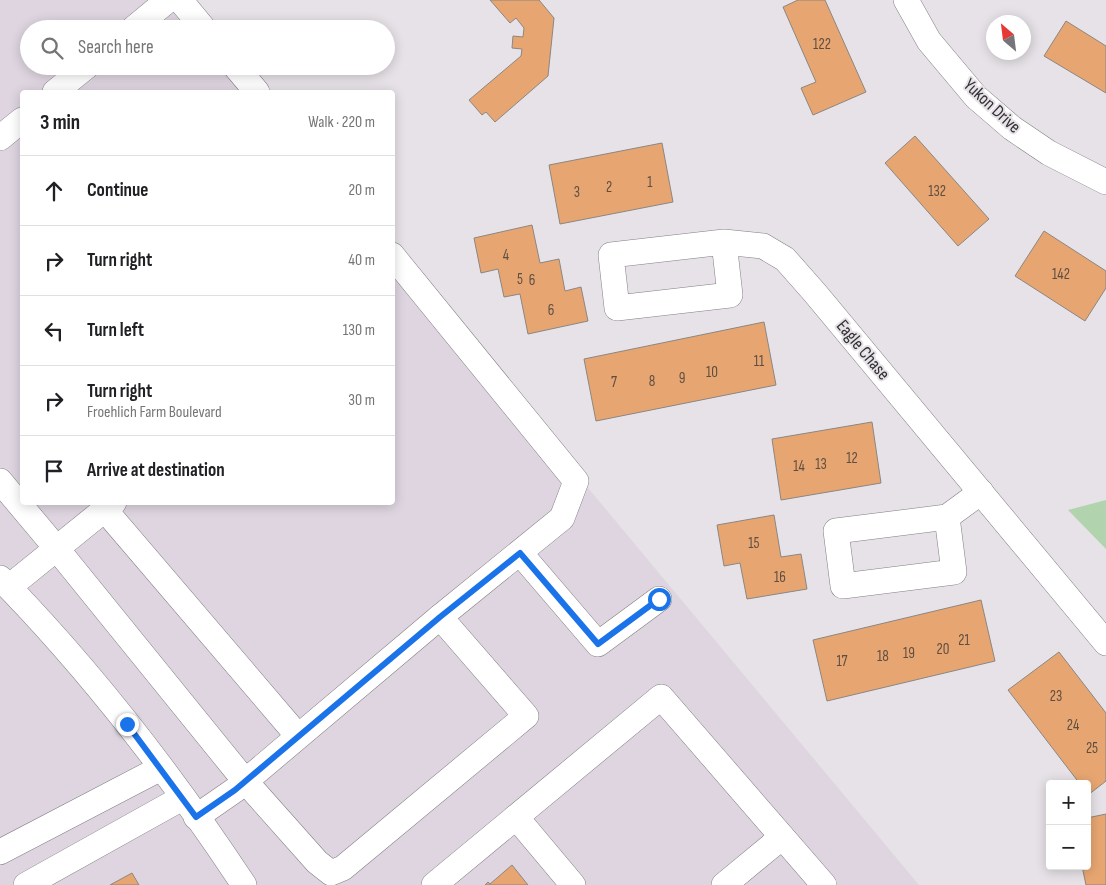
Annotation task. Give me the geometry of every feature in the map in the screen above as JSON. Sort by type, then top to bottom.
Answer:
[{"type":"street","points":[[144,20],[168,0]]},
{"type":"street","points":[[180,0],[197,20]]},
{"type":"street","name":"Yukon Drive","points":[[906,0],[929,41],[976,97],[1012,128],[1049,153],[1106,182]]},
{"type":"street","points":[[57,90],[76,75]]},
{"type":"street","points":[[243,75],[255,90]]},
{"type":"street","points":[[0,138],[20,122]]},
{"type":"street","name":"Eagle Chase","points":[[724,242],[730,295],[618,308],[611,255],[724,242],[763,246],[785,259],[1106,643]]},
{"type":"street","points":[[26,885],[245,781],[440,617],[562,518],[576,481],[395,264]]},
{"type":"street","points":[[0,482],[57,549],[245,781],[317,862],[332,873],[344,868],[526,716],[440,617]]},
{"type":"street","points":[[947,517],[954,572],[843,586],[836,531],[947,517],[980,492]]},
{"type":"street","points":[[244,885],[161,768],[90,678],[4,582],[57,549],[109,506],[298,736]]},
{"type":"street","points":[[520,553],[598,644],[659,599]]},
{"type":"street","points":[[434,885],[661,696],[824,885]]},
{"type":"street","points":[[0,852],[161,768]]},
{"type":"street","points":[[516,817],[573,885]]},
{"type":"street","points":[[724,885],[782,836]]},
{"type":"shaded area","points":[[0,0],[181,0],[198,20],[20,20],[20,75],[244,75],[256,90],[20,90],[20,505],[395,505],[395,256],[919,885],[0,885]]},
{"type":"green space","points":[[1106,500],[1106,549],[1068,510]]},
{"type":"building","points":[[490,0],[539,0],[554,18],[548,76],[495,122],[486,112],[482,115],[469,100],[521,56],[522,49],[512,48],[513,36],[523,37],[524,28],[516,18],[510,23]]},
{"type":"building","points":[[798,0],[825,0],[866,92],[813,115],[801,88],[816,82],[783,7]]},
{"type":"building","points":[[1066,21],[1106,46],[1106,93],[1044,56]]},
{"type":"building","points":[[915,136],[989,219],[958,246],[885,163]]},
{"type":"building","points":[[662,143],[673,202],[560,224],[549,165]]},
{"type":"building","points":[[532,225],[540,263],[559,259],[565,291],[581,287],[588,321],[528,334],[520,294],[504,297],[498,269],[481,273],[474,238]]},
{"type":"building","points":[[1044,231],[1106,271],[1106,288],[1085,321],[1015,276]]},
{"type":"building","points":[[764,322],[776,385],[596,421],[584,359]]},
{"type":"building","points":[[872,422],[881,483],[781,500],[772,439]]},
{"type":"building","points":[[774,515],[781,557],[801,554],[807,589],[747,599],[740,563],[724,566],[717,525]]},
{"type":"building","points":[[981,600],[995,661],[827,701],[813,640]]},
{"type":"building","points":[[1059,652],[1106,713],[1106,781],[1091,793],[1091,780],[1077,780],[1008,690]]},
{"type":"building","points":[[1106,814],[1106,885],[1086,885],[1083,870],[1091,870],[1091,817]]},
{"type":"building","points":[[512,865],[528,885],[485,885],[488,882],[490,884]]},
{"type":"building","points":[[132,873],[139,885],[110,885]]},
{"type":"route","points":[[127,724],[196,817],[235,790],[440,617],[520,553],[598,644],[659,599]]}]
